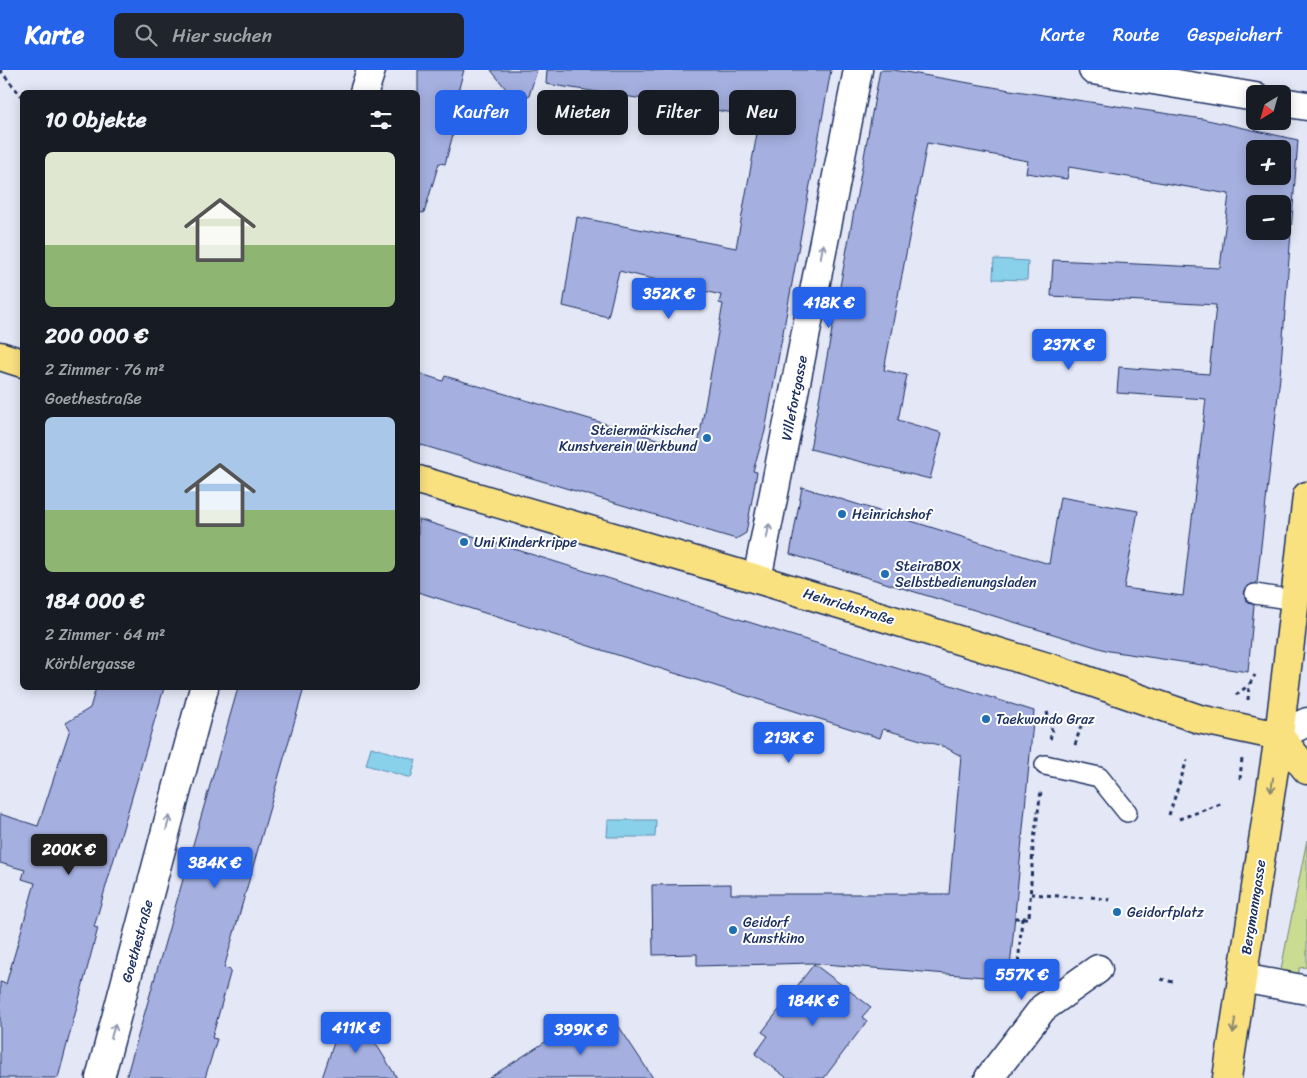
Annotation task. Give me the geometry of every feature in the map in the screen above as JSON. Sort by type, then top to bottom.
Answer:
[{"type":"main road","points":[[0,356],[20,362]]},
{"type":"main road","name":"Heinrichstraße","points":[[420,481],[758,579],[1054,669],[1199,719],[1279,736]]},
{"type":"main road","name":"Bergmanngasse","points":[[1227,1078],[1279,736],[1307,496]]},
{"type":"main road","points":[[1279,736],[1307,770]]},
{"type":"street","points":[[365,90],[371,70]]},
{"type":"street","name":"Villefortgasse","points":[[758,579],[858,70]]},
{"type":"street","points":[[1093,70],[1246,96]]},
{"type":"street","points":[[1291,103],[1307,106]]},
{"type":"street","name":"Goethestraße","points":[[100,1078],[203,690]]},
{"type":"street","points":[[1279,736],[1307,722]]},
{"type":"street","points":[[989,1078],[1044,1008],[1098,969]]},
{"type":"street","points":[[1242,978],[1307,990]]},
{"type":"lane","points":[[1255,594],[1294,600]]},
{"type":"lane","points":[[1045,765],[1099,776],[1128,812]]},
{"type":"path","points":[[0,70],[20,95]]},
{"type":"path","points":[[1235,696],[1249,685]]},
{"type":"path","points":[[1169,815],[1187,760]]},
{"type":"path","points":[[1014,918],[1029,918],[1033,847],[1045,765]]},
{"type":"path","points":[[1179,818],[1223,803]]},
{"type":"path","points":[[1031,894],[1085,898]]},
{"type":"path","points":[[1091,897],[1110,900]]},
{"type":"path","points":[[1022,918],[1017,979],[1025,986]]},
{"type":"path","points":[[1160,980],[1173,982]]},
{"type":"green space","points":[[1307,840],[1307,967],[1299,968],[1299,976],[1281,971],[1281,969]]},
{"type":"water","points":[[994,259],[1028,261],[1027,280],[993,279]]},
{"type":"water","points":[[371,747],[416,760],[411,778],[366,765]]},
{"type":"water","points":[[608,820],[656,820],[655,837],[607,837]]},
{"type":"building","points":[[418,70],[464,70],[458,90],[435,90],[435,135],[453,135],[445,164],[439,163],[424,213],[420,212],[420,90],[418,90]]},
{"type":"building","points":[[491,70],[537,70],[529,96],[527,96],[527,90],[507,90]]},
{"type":"building","points":[[547,70],[831,70],[765,431],[753,471],[757,472],[746,533],[736,539],[420,445],[420,374],[443,381],[445,376],[697,451],[723,304],[719,303],[721,295],[619,271],[608,317],[563,306],[577,217],[736,248],[757,135],[796,135],[796,90],[729,90],[729,112],[719,111],[719,90],[638,90],[638,98],[628,97],[628,90],[585,90],[546,84]]},
{"type":"building","points":[[880,70],[894,70],[1010,90],[1203,119],[1298,140],[1291,232],[1291,195],[1246,195],[1246,240],[1290,240],[1280,377],[1257,583],[1247,587],[1244,593],[1248,602],[1254,605],[1248,672],[1109,651],[790,554],[802,487],[1049,564],[1060,497],[1138,511],[1124,588],[1183,596],[1206,399],[1117,393],[1119,367],[1209,374],[1216,305],[1051,296],[1053,260],[1220,268],[1229,194],[1069,167],[1067,179],[1026,173],[1028,161],[927,143],[884,370],[907,375],[898,420],[942,433],[930,479],[810,449]]},
{"type":"building","points":[[420,520],[1034,711],[1009,979],[812,963],[697,966],[697,954],[653,955],[652,885],[731,884],[731,894],[949,894],[961,756],[945,747],[883,729],[880,738],[420,593]]},
{"type":"building","points":[[95,690],[163,690],[94,927],[98,928],[58,1078],[0,1078],[0,982],[6,984],[35,883],[22,879],[25,870],[0,863],[0,814],[38,826],[70,729],[66,723],[90,708]]},
{"type":"building","points":[[237,690],[303,690],[224,968],[231,970],[212,1038],[217,1039],[205,1078],[126,1078]]},
{"type":"building","points":[[814,964],[871,1007],[862,1017],[867,1021],[824,1078],[787,1078],[755,1054],[768,1036],[762,1032]]},
{"type":"building","points":[[357,1013],[397,1078],[322,1078],[341,1022]]},
{"type":"building","points":[[581,1019],[591,1034],[614,1019],[653,1078],[489,1078]]},
{"type":"place","name":"Steiermärkischer Kunstverein Werkbund","points":[[707,438]]},
{"type":"place","name":"Heinrichshof","points":[[842,514]]},
{"type":"place","name":"Uni Kinderkrippe","points":[[464,542]]},
{"type":"place","name":"SteiraBOX Selbstbedienungsladen","points":[[885,574]]},
{"type":"place","name":"Taekwondo Graz","points":[[986,719]]},
{"type":"place","name":"Geidorfplatz","points":[[1117,912]]},
{"type":"place","name":"Geidorf Kunstkino","points":[[733,930]]}]
